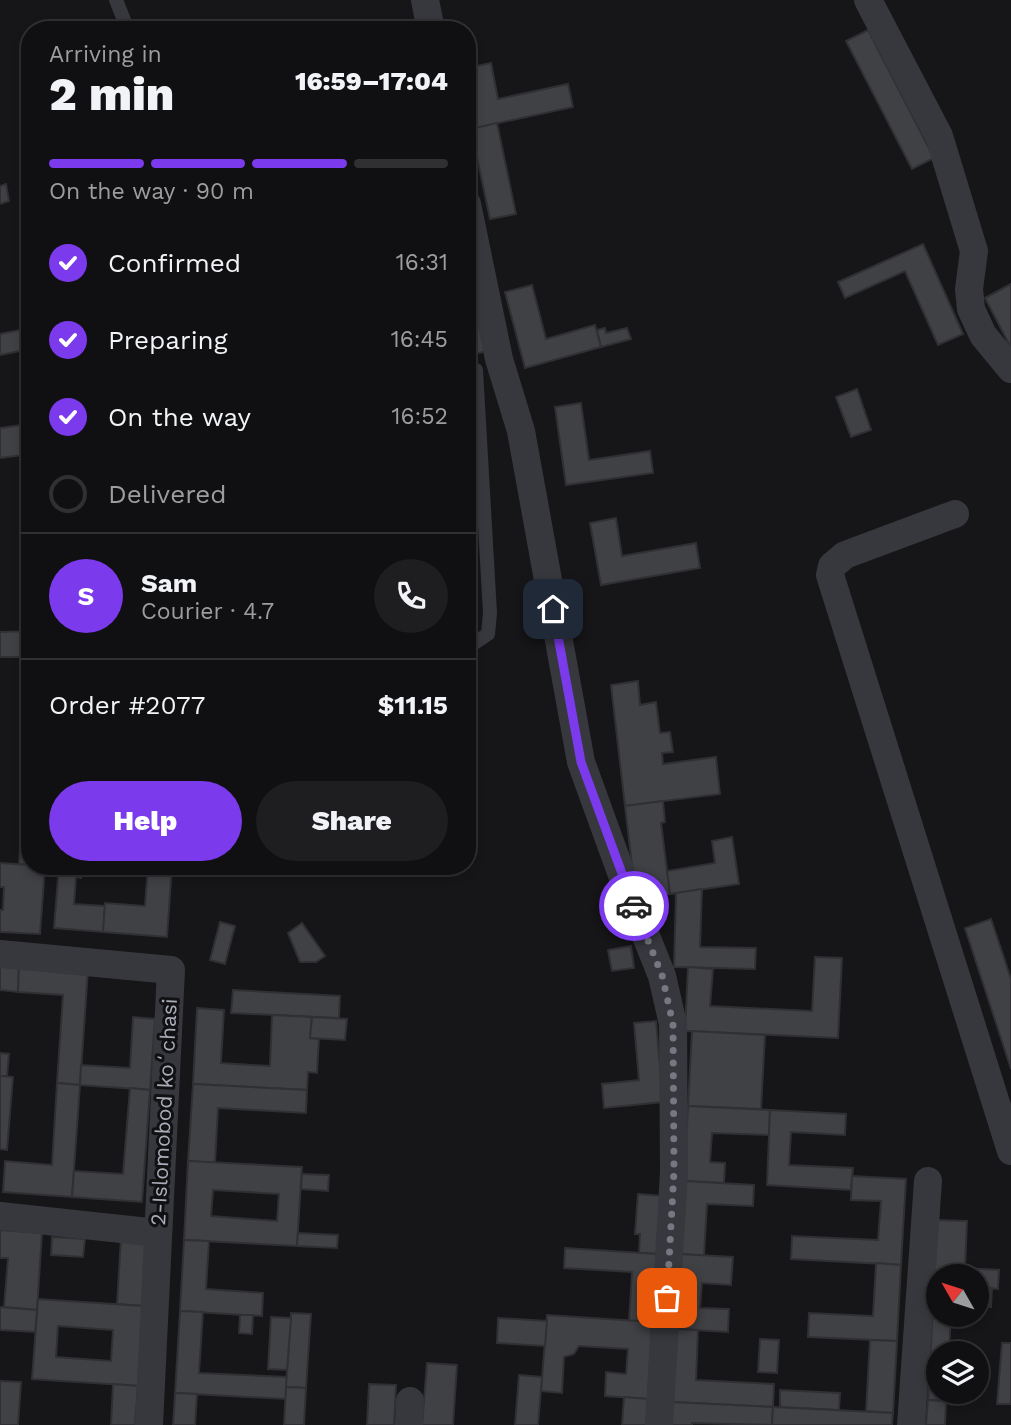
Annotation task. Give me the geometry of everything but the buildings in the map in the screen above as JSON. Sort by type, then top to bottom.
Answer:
[{"type":"street","points":[[425,0],[429,21]]},
{"type":"street","points":[[868,0],[939,136],[974,251],[969,289],[971,310],[983,335],[1011,369]]},
{"type":"street","points":[[476,309],[481,368],[522,431],[581,762],[662,975],[673,1024],[674,1171],[659,1425]]},
{"type":"street","points":[[955,514],[845,555],[832,566],[830,575],[1011,1151]]},
{"type":"street","name":"2-Islomobod koʻchasi","points":[[0,954],[171,970],[149,1425]]},
{"type":"street","points":[[911,1425],[928,1181]]},
{"type":"street","points":[[0,1216],[158,1233]]},
{"type":"lane","points":[[116,0],[124,21]]},
{"type":"lane","points":[[476,642],[488,634],[490,613],[481,368]]},
{"type":"way so far","points":[[634,906],[662,975],[673,1024],[674,1171],[667,1298]]},
{"type":"route","points":[[553,609],[581,762],[634,906]]}]
